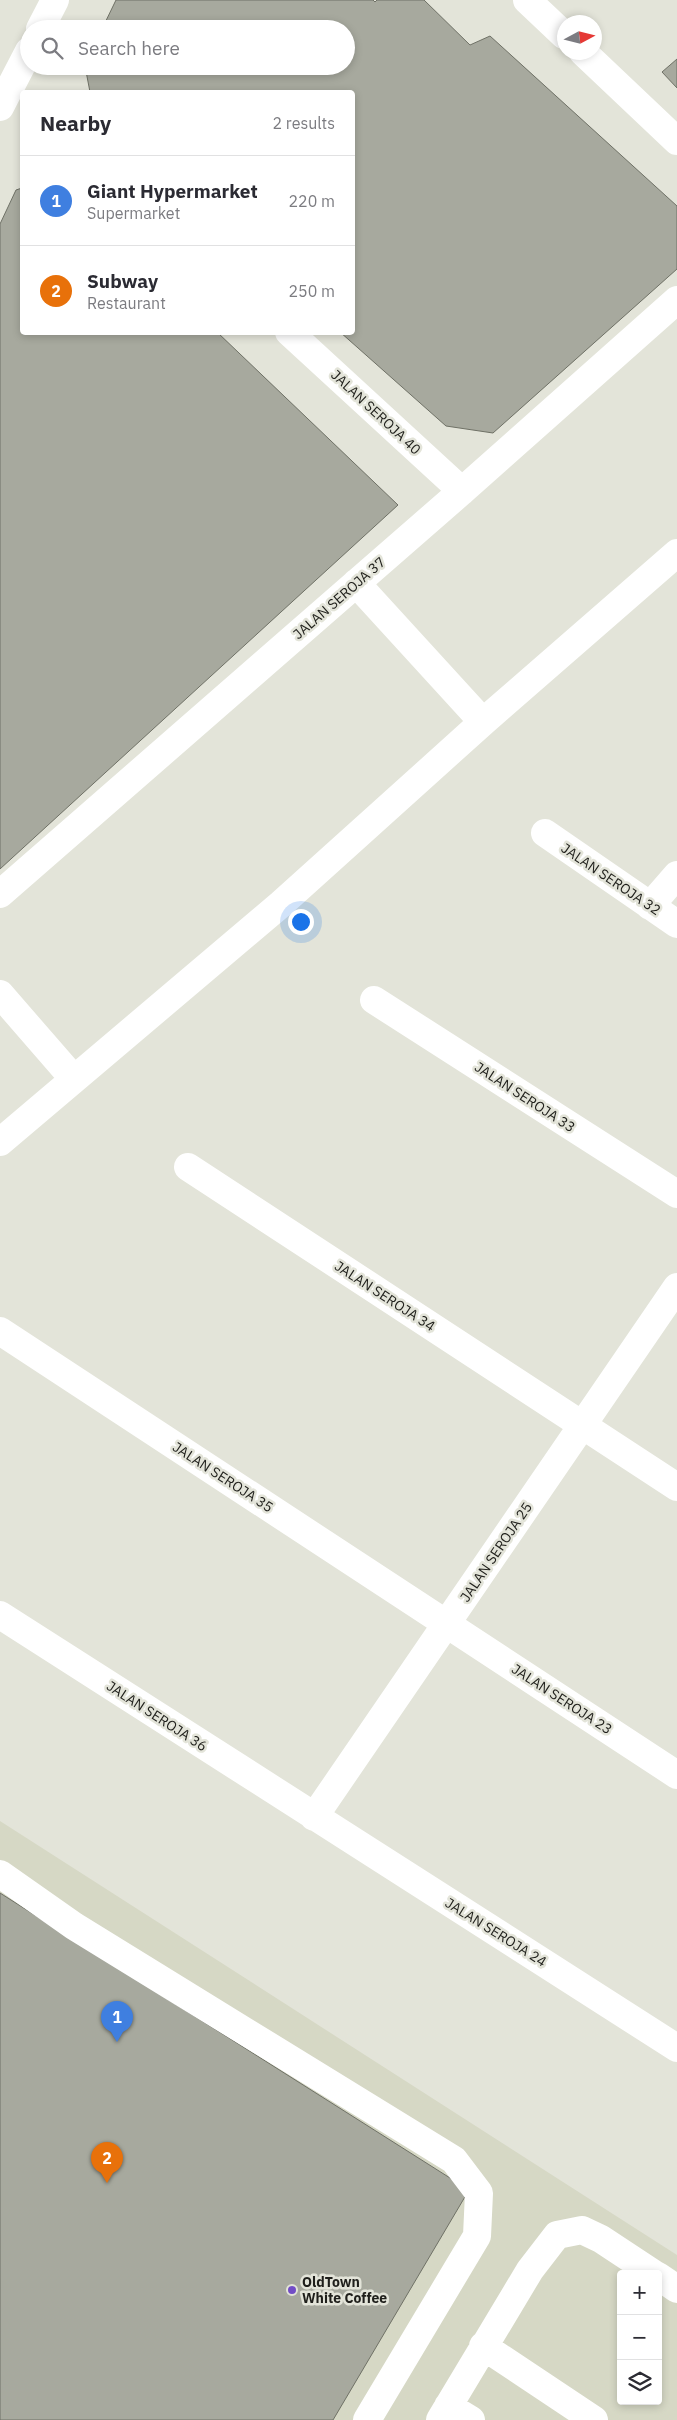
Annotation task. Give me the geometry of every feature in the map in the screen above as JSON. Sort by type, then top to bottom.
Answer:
[{"type":"street","points":[[44,20],[54,0]]},
{"type":"street","points":[[527,0],[557,28]]},
{"type":"street","points":[[591,60],[677,141]]},
{"type":"street","points":[[0,107],[21,86]]},
{"type":"street","name":"JALAN SEROJA 37","points":[[0,894],[462,491],[677,300]]},
{"type":"street","name":"JALAN SEROJA 40","points":[[292,335],[462,491]]},
{"type":"street","points":[[0,1142],[73,1078],[281,904],[483,722],[677,553]]},
{"type":"street","points":[[356,583],[483,722]]},
{"type":"street","name":"JALAN SEROJA 32","points":[[545,834],[677,924]]},
{"type":"street","points":[[650,906],[677,875]]},
{"type":"street","points":[[0,994],[73,1078]]},
{"type":"street","name":"JALAN SEROJA 33","points":[[374,1000],[677,1194]]},
{"type":"street","name":"JALAN SEROJA 34","points":[[188,1166],[677,1487]]},
{"type":"street","name":"JALAN SEROJA 25","points":[[314,1817],[677,1287]]},
{"type":"street","name":"JALAN SEROJA 35","points":[[0,1331],[447,1624]]},
{"type":"street","name":"JALAN SEROJA 36","points":[[0,1615],[314,1817]]},
{"type":"street","name":"JALAN SEROJA 23","points":[[447,1624],[677,1775]]},
{"type":"street","name":"JALAN SEROJA 24","points":[[314,1817],[677,2048]]},
{"type":"street","points":[[0,1874],[74,1926],[454,2160],[479,2193],[477,2236],[366,2420]]},
{"type":"street","points":[[471,2420],[444,2413],[530,2270],[557,2236],[582,2230],[602,2239],[648,2270]]},
{"type":"street","points":[[662,2279],[677,2289]]},
{"type":"street","points":[[483,2346],[594,2420]]},
{"type":"shaded area","points":[[0,1821],[677,2255],[677,2420],[0,2420]]},
{"type":"building","points":[[116,0],[373,0],[375,2],[377,0],[424,0],[470,45],[490,36],[677,206],[677,269],[493,433],[446,426],[343,335],[355,335],[355,90],[90,90],[87,75],[355,75],[355,20],[106,20]]},
{"type":"building","points":[[677,59],[677,88],[662,72]]},
{"type":"building","points":[[20,189],[20,335],[220,335],[398,505],[0,869],[0,224],[16,190]]},
{"type":"building","points":[[0,1893],[469,2190],[333,2420],[0,2420]]},
{"type":"place","name":"Giant Hypermarket","points":[[117,2042]]},
{"type":"place","name":"Subway","points":[[107,2183]]},
{"type":"place","name":"OldTown White Coffee","points":[[292,2290]]}]
